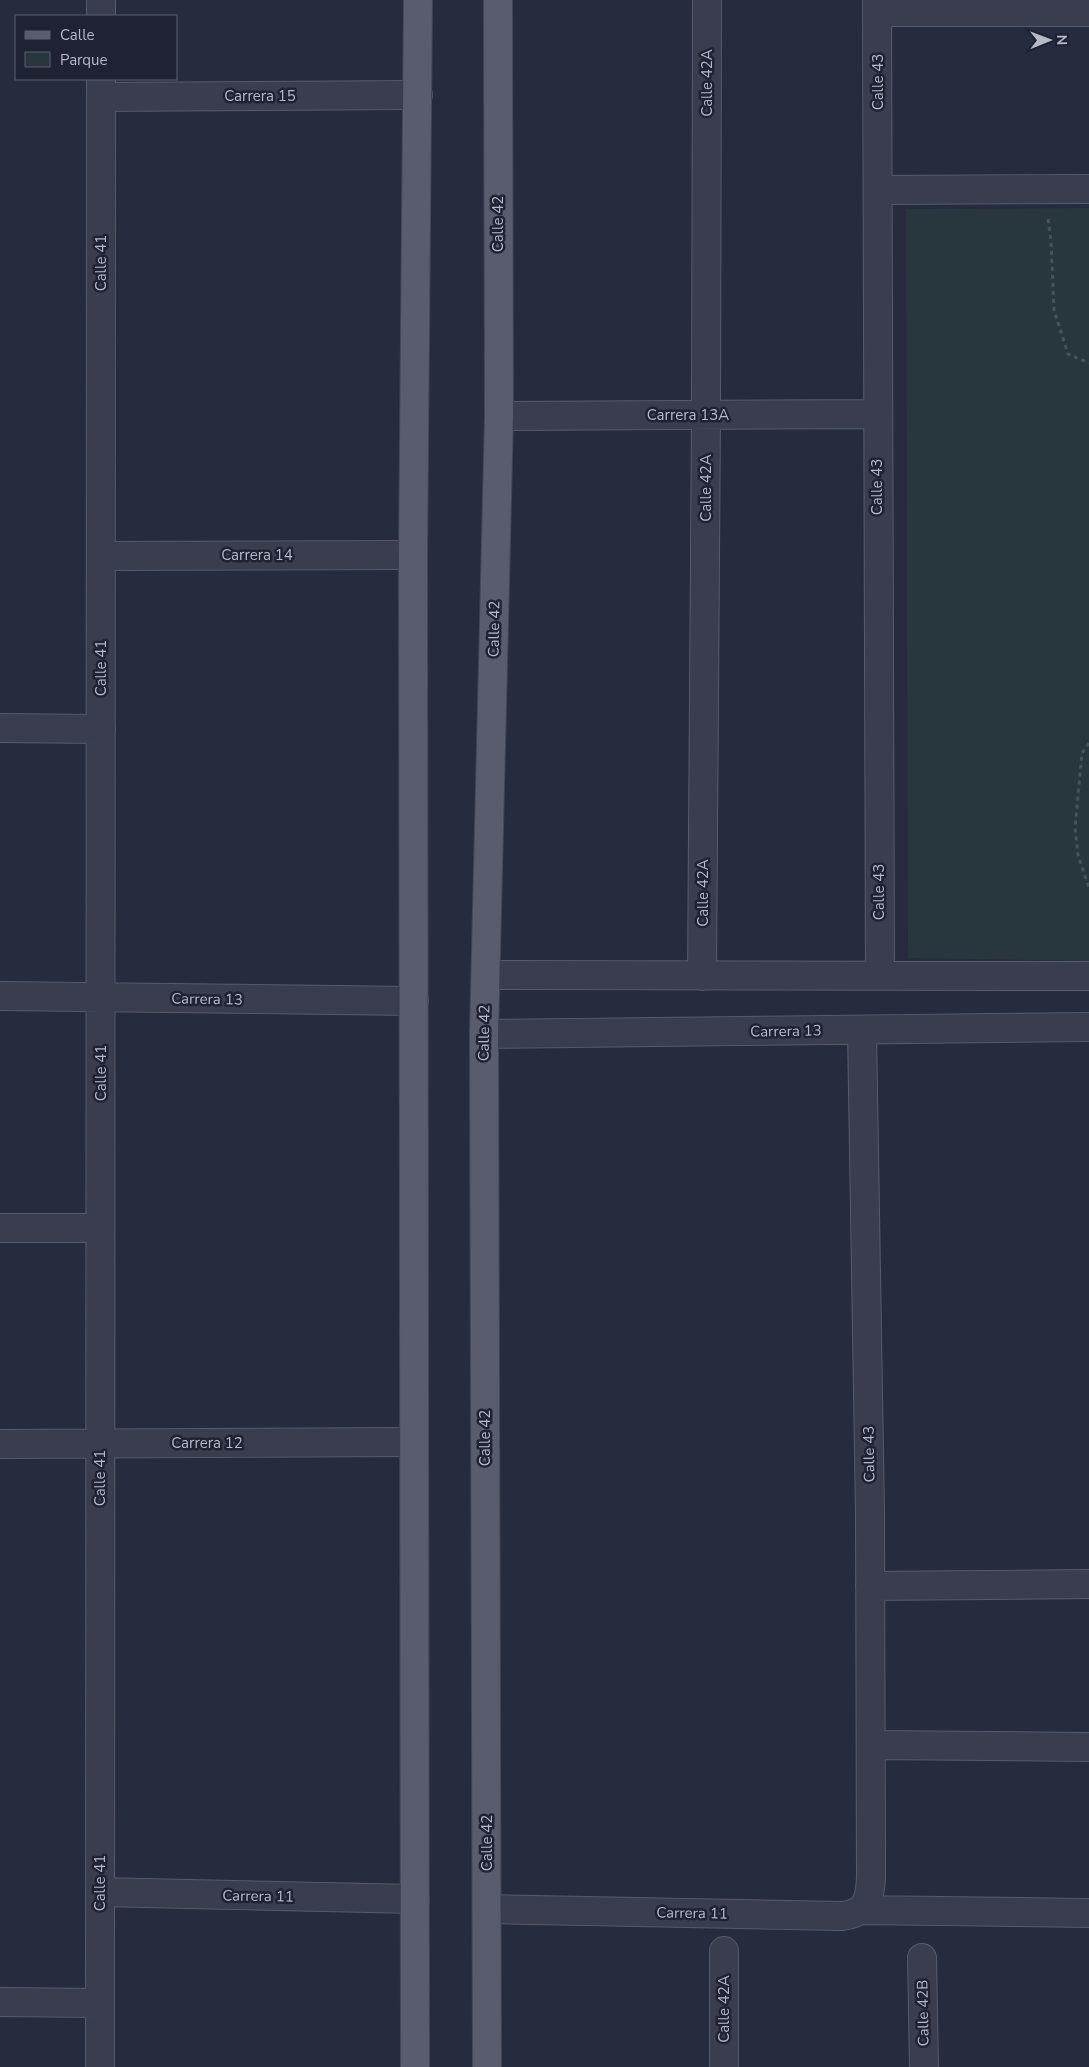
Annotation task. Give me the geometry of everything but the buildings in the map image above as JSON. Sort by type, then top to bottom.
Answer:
[{"type":"main road","points":[[415,2067],[413,555],[418,0]]},
{"type":"main road","name":"Calle 42","points":[[487,2067],[484,1034],[499,416],[498,0]]},
{"type":"street","points":[[101,0],[101,15]]},
{"type":"street","name":"Calle 42A","points":[[702,976],[707,0]]},
{"type":"street","points":[[877,6],[1089,12]]},
{"type":"street","name":"Calle 43","points":[[877,6],[880,975]]},
{"type":"street","name":"Carrera 15","points":[[101,88],[418,95]]},
{"type":"street","name":"Calle 41","points":[[100,2067],[101,88]]},
{"type":"street","points":[[878,190],[1089,189]]},
{"type":"street","name":"Carrera 13A","points":[[499,416],[877,414]]},
{"type":"street","name":"Carrera 14","points":[[101,556],[413,555]]},
{"type":"street","points":[[0,728],[101,729]]},
{"type":"street","points":[[486,976],[1089,976]]},
{"type":"street","name":"Carrera 13","points":[[0,996],[414,1001]]},
{"type":"street","name":"Carrera 13","points":[[484,1034],[1089,1026]]},
{"type":"street","name":"Calle 43","points":[[861,1910],[867,1903],[870,1894],[871,1877],[870,1513],[862,1030]]},
{"type":"street","points":[[0,1228],[100,1228]]},
{"type":"street","name":"Carrera 12","points":[[0,1444],[414,1442]]},
{"type":"street","points":[[870,1586],[1089,1584]]},
{"type":"street","points":[[871,1745],[1089,1747]]},
{"type":"street","name":"Carrera 11","points":[[100,1892],[415,1899]]},
{"type":"street","name":"Carrera 11","points":[[487,1909],[842,1916],[854,1914],[861,1910],[1089,1913]]},
{"type":"street","name":"Calle 42A","points":[[724,1951],[724,2067]]},
{"type":"street","name":"Calle 42B","points":[[922,1958],[924,2067]]},
{"type":"street","points":[[0,2002],[100,2003]]},
{"type":"path","points":[[1044,189],[1051,241],[1054,310],[1068,354],[1089,362]]},
{"type":"path","points":[[1089,743],[1082,753],[1074,828],[1078,855],[1089,888]]},
{"type":"green space","points":[[1089,208],[1089,961],[908,958],[906,209]]}]
